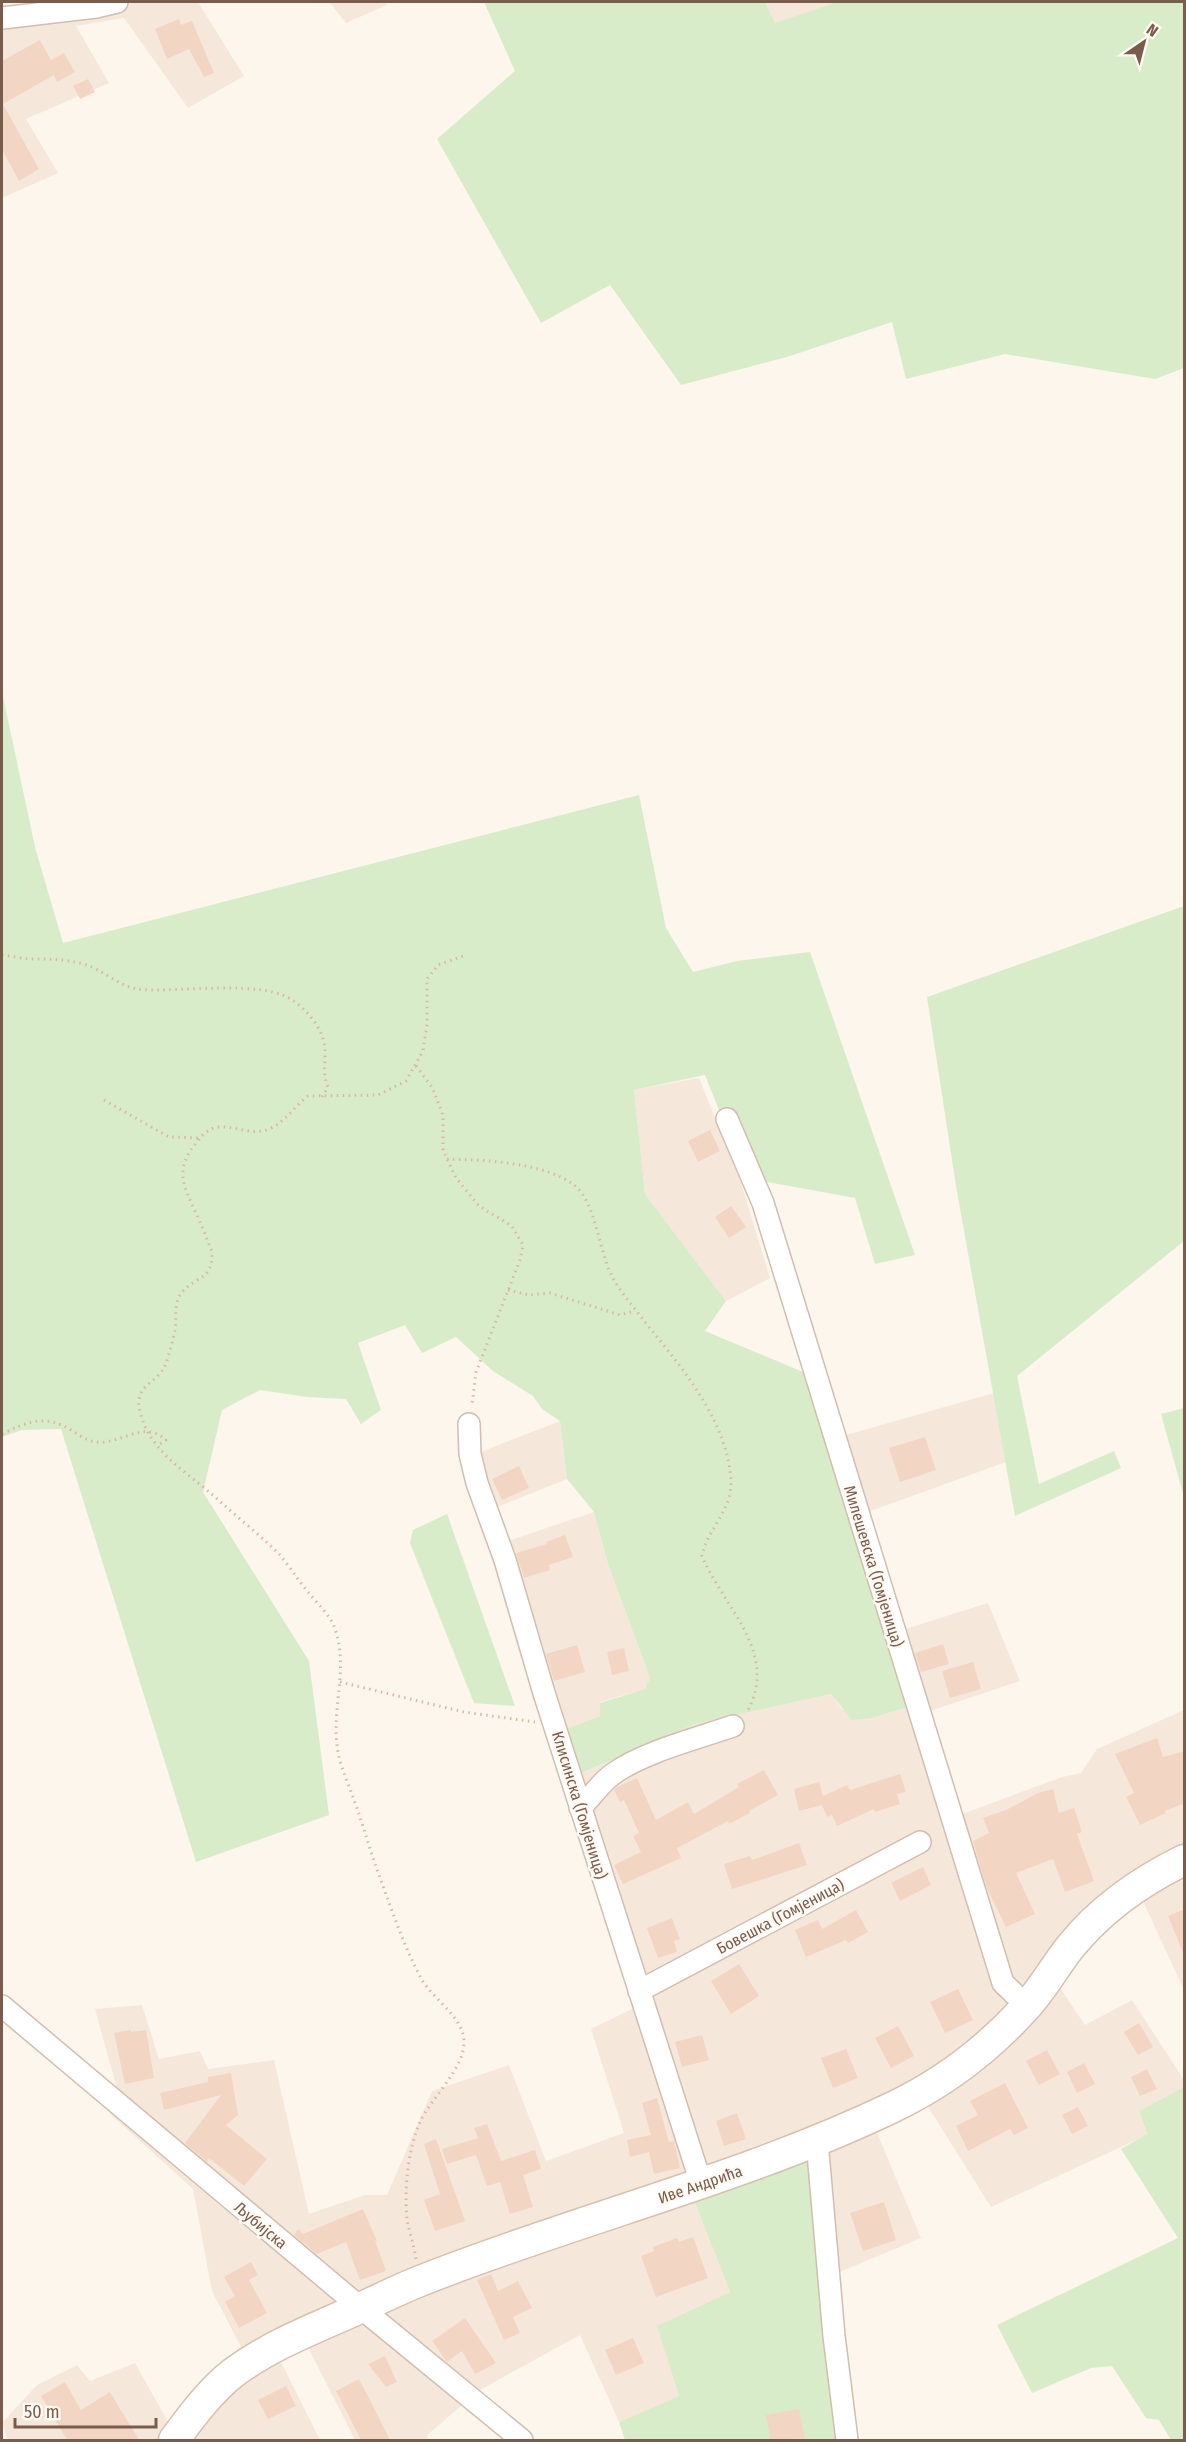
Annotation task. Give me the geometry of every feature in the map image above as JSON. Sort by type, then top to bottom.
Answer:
[{"type":"street","points":[[2,18],[96,7],[117,2]]},
{"type":"street","name":"Милешевска (Гомјеница)","points":[[727,1119],[763,1203],[1003,1983],[1027,2006]]},
{"type":"street","name":"Клисинска (Гомјеница)","points":[[469,1424],[470,1454],[477,1483],[505,1560],[580,1808],[701,2183]]},
{"type":"street","points":[[580,1808],[604,1781],[622,1768],[733,1726]]},
{"type":"street","name":"Бовешка (Гомјеница)","points":[[639,1991],[920,1842]]},
{"type":"street","name":"Иве Андрића","points":[[174,2440],[206,2400],[229,2376],[271,2347],[419,2281],[773,2159],[892,2108],[935,2085],[985,2048],[1027,2006],[1073,1944],[1099,1917],[1121,1898],[1153,1876],[1185,1860]]},
{"type":"street","name":"Љубијска","points":[[2,2006],[361,2308],[522,2440]]},
{"type":"street","points":[[817,2141],[834,2336],[847,2440]]},
{"type":"path","points":[[2,955],[31,959],[53,958],[86,964],[101,974],[133,988],[182,991],[241,988],[278,994],[293,1000],[312,1019],[323,1039],[326,1052],[324,1078],[328,1087],[322,1096]]},
{"type":"path","points":[[419,2281],[414,2246],[407,2220],[407,2190],[411,2154],[420,2123],[459,2062],[464,2049],[464,2036],[458,2024],[423,1981],[378,1871],[341,1766],[336,1726],[340,1682],[339,1641],[332,1622],[279,1554],[167,1458],[157,1446],[139,1409],[140,1394],[143,1388],[156,1378],[167,1362],[175,1327],[176,1305],[180,1296],[183,1291],[204,1277],[211,1268],[212,1252],[183,1183],[185,1158],[208,1130],[217,1127],[252,1131],[268,1130],[292,1113],[308,1096],[378,1095],[406,1081],[423,1051],[427,979],[438,965],[463,956]]},
{"type":"path","points":[[416,1066],[432,1087],[443,1115],[441,1136],[447,1159],[456,1178],[479,1206],[512,1226],[523,1245],[520,1260],[476,1372],[469,1424]]},
{"type":"path","points":[[104,1100],[169,1137],[200,1138]]},
{"type":"path","points":[[447,1159],[507,1163],[548,1172],[573,1184],[587,1199],[606,1263],[634,1311],[648,1324],[707,1408],[729,1462],[731,1484],[729,1499],[723,1515],[707,1540],[702,1556],[707,1568],[744,1624],[757,1674],[751,1704],[744,1717],[733,1726]]},
{"type":"path","points":[[508,1290],[529,1295],[550,1293],[620,1315],[634,1311]]},
{"type":"path","points":[[2,1434],[36,1420],[63,1425],[98,1443],[133,1433],[154,1432],[166,1440],[157,1446]]},
{"type":"path","points":[[340,1682],[464,1712],[556,1724]]},
{"type":"shaded area","points":[[2,2],[11,15],[70,2],[198,2],[244,76],[188,108],[124,18],[76,26],[109,83],[26,119],[58,173],[2,198]]},
{"type":"shaded area","points":[[329,2],[385,2],[387,5],[346,23]]},
{"type":"shaded area","points":[[765,2],[837,2],[775,24]]},
{"type":"shaded area","points":[[699,1078],[741,1183],[770,1278],[726,1301],[645,1194],[634,1090]]},
{"type":"shaded area","points":[[994,1393],[1006,1462],[868,1512],[846,1435]]},
{"type":"shaded area","points":[[560,1421],[567,1479],[495,1508],[478,1453]]},
{"type":"shaded area","points":[[594,1512],[608,1564],[650,1678],[645,1689],[600,1702],[600,1716],[566,1729],[505,1542]]},
{"type":"shaded area","points":[[988,1603],[1020,1681],[927,1712],[899,1631]]},
{"type":"shaded area","points":[[831,1694],[842,1709],[872,1718],[911,1706],[957,1816],[1062,1777],[1081,1773],[1097,1749],[1184,1710],[1184,1850],[937,2070],[871,2105],[709,2171],[703,2163],[581,1773],[695,1724]]},
{"type":"shaded area","points":[[1184,1876],[1184,1990],[1142,1899]]},
{"type":"shaded area","points":[[1058,1985],[1085,2025],[1132,2000],[1184,2080],[1184,2087],[1139,2111],[1147,2135],[991,2207],[925,2102]]},
{"type":"shaded area","points":[[142,2005],[159,2059],[200,2051],[208,2069],[274,2060],[309,2214],[365,2195],[387,2195],[432,2091],[509,2065],[546,2161],[624,2133],[591,2029],[634,2008],[690,2178],[242,2349],[212,2291],[193,2189],[109,2113],[119,2096],[95,2009]]},
{"type":"shaded area","points":[[875,2128],[921,2238],[837,2273],[826,2149]]},
{"type":"shaded area","points":[[694,2200],[730,2292],[658,2326],[679,2396],[619,2422],[580,2335],[480,2390],[427,2435],[428,2440],[355,2440],[307,2345],[466,2276]]},
{"type":"shaded area","points":[[277,2354],[320,2440],[185,2440],[222,2395]]},
{"type":"shaded area","points":[[135,2363],[172,2429],[163,2440],[8,2440],[2,2423],[37,2385],[77,2365],[90,2381]]},
{"type":"green space","points":[[484,2],[765,2],[775,23],[837,2],[1184,2],[1184,368],[1155,379],[1005,354],[906,379],[892,322],[787,357],[681,385],[610,285],[541,323],[437,139],[515,71]]},
{"type":"green space","points":[[2,692],[35,847],[63,943],[639,795],[666,928],[693,972],[737,961],[810,952],[915,1255],[875,1264],[855,1198],[746,1178],[705,1075],[634,1090],[645,1194],[726,1301],[705,1331],[803,1372],[911,1706],[872,1718],[852,1720],[831,1694],[695,1724],[581,1773],[566,1729],[600,1716],[600,1703],[645,1689],[650,1678],[608,1564],[594,1512],[567,1479],[560,1421],[542,1409],[533,1396],[493,1371],[456,1337],[422,1353],[405,1325],[358,1343],[381,1410],[361,1424],[346,1399],[307,1397],[260,1390],[222,1410],[203,1492],[309,1661],[329,1815],[196,1862],[61,1429],[22,1430],[2,1437]]},
{"type":"green space","points":[[1184,906],[1184,1241],[1017,1376],[1039,1484],[1114,1451],[1121,1468],[1015,1516],[956,1186],[927,997]]},
{"type":"green space","points":[[1184,1408],[1184,1497],[1161,1414]]},
{"type":"green space","points":[[447,1514],[515,1706],[474,1703],[410,1543],[413,1530]]},
{"type":"green space","points":[[1184,2087],[1184,2440],[1171,2440],[1159,2420],[1146,2418],[1112,2366],[1091,2368],[1032,2393],[997,2325],[1178,2238],[1121,2149],[1147,2134],[1139,2111]]},
{"type":"green space","points":[[810,2155],[842,2440],[625,2440],[619,2422],[679,2396],[657,2326],[730,2292],[694,2200]]},
{"type":"building","points":[[179,19],[181,25],[192,21],[214,73],[204,77],[189,49],[167,59],[155,29]]},
{"type":"building","points":[[40,40],[51,60],[64,53],[75,72],[57,82],[54,75],[3,104],[39,169],[19,181],[2,149],[2,61]]},
{"type":"building","points":[[88,79],[95,92],[80,99],[73,86]]},
{"type":"building","points":[[710,1130],[720,1151],[698,1162],[688,1141]]},
{"type":"building","points":[[731,1206],[746,1227],[729,1238],[715,1217]]},
{"type":"building","points":[[925,1437],[936,1470],[900,1482],[889,1448]]},
{"type":"building","points":[[519,1466],[529,1488],[502,1500],[492,1479]]},
{"type":"building","points":[[565,1535],[573,1557],[549,1565],[550,1570],[524,1578],[516,1553],[547,1544],[546,1542]]},
{"type":"building","points":[[943,1644],[949,1664],[921,1672],[915,1653]]},
{"type":"building","points":[[577,1645],[585,1672],[554,1681],[546,1654]]},
{"type":"building","points":[[624,1648],[629,1671],[612,1675],[607,1652]]},
{"type":"building","points":[[973,1662],[981,1689],[950,1698],[942,1671]]},
{"type":"building","points":[[1157,1738],[1163,1757],[1185,1751],[1185,1803],[1140,1825],[1126,1797],[1134,1793],[1115,1754]]},
{"type":"building","points":[[764,1770],[778,1795],[749,1811],[750,1813],[729,1824],[728,1821],[677,1848],[681,1858],[623,1884],[614,1865],[641,1852],[633,1836],[639,1833],[624,1800],[620,1802],[614,1790],[617,1787],[637,1778],[656,1820],[688,1802],[694,1814],[739,1787],[737,1784]]},
{"type":"building","points":[[900,1774],[906,1792],[897,1794],[900,1804],[875,1812],[874,1809],[837,1826],[832,1815],[827,1817],[822,1805],[799,1811],[794,1789],[819,1782],[823,1796],[847,1785],[850,1790]]},
{"type":"building","points":[[1053,1789],[1059,1813],[1074,1808],[1082,1832],[1077,1834],[1094,1881],[1065,1892],[1053,1859],[1016,1873],[1035,1914],[1006,1927],[986,1886],[973,1841],[989,1833],[983,1818],[1006,1810],[1038,1793]]},
{"type":"building","points":[[799,1843],[807,1865],[732,1889],[724,1864],[750,1856],[752,1860]]},
{"type":"building","points":[[923,1867],[931,1885],[900,1901],[891,1883]]},
{"type":"building","points":[[1185,1909],[1185,1954],[1184,1955],[1168,1916]]},
{"type":"building","points":[[856,1910],[868,1932],[848,1943],[846,1940],[806,1957],[795,1930],[818,1920],[822,1929]]},
{"type":"building","points":[[672,1918],[680,1939],[674,1941],[677,1952],[658,1958],[647,1928]]},
{"type":"building","points":[[739,1964],[759,1996],[731,2014],[711,1981]]},
{"type":"building","points":[[958,1989],[973,2020],[945,2033],[930,2002]]},
{"type":"building","points":[[1139,2023],[1153,2047],[1138,2055],[1124,2032]]},
{"type":"building","points":[[898,2026],[914,2056],[891,2068],[875,2038]]},
{"type":"building","points":[[131,2030],[131,2032],[146,2030],[154,2078],[125,2084],[114,2033]]},
{"type":"building","points":[[702,2035],[709,2060],[682,2067],[675,2042]]},
{"type":"building","points":[[846,2049],[858,2078],[833,2088],[821,2058]]},
{"type":"building","points":[[1047,2050],[1060,2074],[1039,2085],[1026,2061]]},
{"type":"building","points":[[1084,2063],[1095,2084],[1077,2093],[1067,2072]]},
{"type":"building","points":[[1147,2069],[1157,2089],[1140,2096],[1131,2077]]},
{"type":"building","points":[[231,2073],[238,2115],[226,2125],[267,2159],[244,2186],[209,2158],[207,2162],[185,2143],[221,2095],[164,2110],[160,2093],[208,2082],[208,2077]]},
{"type":"building","points":[[1005,2083],[1028,2128],[1014,2135],[1010,2129],[968,2151],[956,2126],[978,2115],[970,2101]]},
{"type":"building","points":[[657,2098],[669,2142],[674,2141],[680,2168],[654,2174],[649,2152],[630,2157],[627,2140],[651,2135],[642,2103]]},
{"type":"building","points":[[1078,2107],[1088,2126],[1072,2134],[1062,2115]]},
{"type":"building","points":[[737,2113],[746,2139],[724,2146],[716,2121]]},
{"type":"building","points":[[487,2124],[501,2161],[535,2150],[541,2169],[523,2175],[533,2207],[510,2214],[500,2182],[487,2186],[476,2155],[447,2164],[442,2149],[478,2138],[474,2128]]},
{"type":"building","points":[[436,2139],[465,2221],[435,2231],[424,2200],[440,2194],[424,2144]]},
{"type":"building","points":[[884,2202],[896,2240],[863,2251],[850,2213]]},
{"type":"building","points":[[363,2209],[377,2241],[375,2241],[386,2271],[360,2280],[346,2242],[317,2254],[294,2235],[298,2229],[303,2234]]},
{"type":"building","points":[[693,2237],[708,2278],[656,2297],[641,2256],[654,2251],[653,2247],[677,2238],[679,2242]]},
{"type":"building","points":[[251,2262],[258,2275],[249,2280],[267,2313],[239,2328],[225,2302],[235,2296],[224,2277]]},
{"type":"building","points":[[491,2274],[498,2291],[518,2281],[532,2308],[513,2317],[520,2333],[504,2340],[477,2280]]},
{"type":"building","points":[[465,2318],[496,2363],[475,2374],[462,2351],[447,2362],[432,2341]]},
{"type":"building","points":[[633,2338],[644,2363],[616,2375],[605,2350]]},
{"type":"building","points":[[385,2356],[397,2382],[386,2387],[368,2364]]},
{"type":"building","points":[[359,2379],[390,2440],[361,2440],[336,2391]]},
{"type":"building","points":[[65,2382],[81,2410],[110,2392],[139,2440],[67,2440],[41,2396]]},
{"type":"building","points":[[286,2386],[296,2406],[268,2419],[258,2400]]},
{"type":"building","points":[[799,2409],[805,2438],[771,2440],[766,2415]]}]
